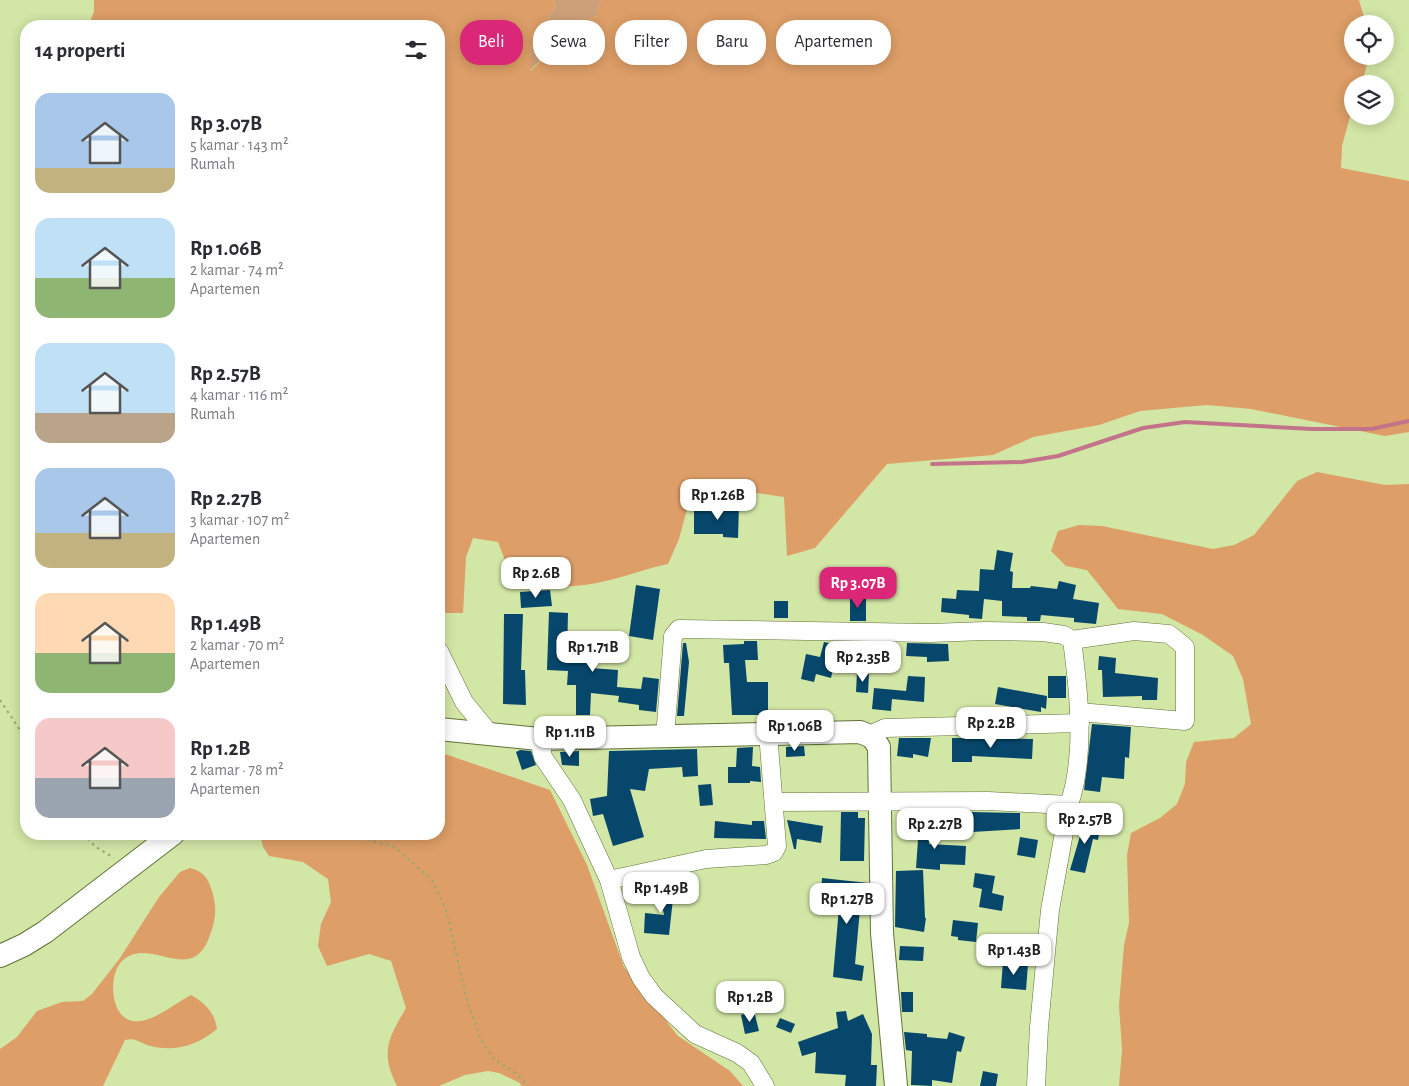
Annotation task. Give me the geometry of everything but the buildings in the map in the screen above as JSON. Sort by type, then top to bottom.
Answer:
[{"type":"main road","points":[[445,730],[539,739],[860,732],[872,737],[880,747],[882,932],[896,1086]]},
{"type":"main road","points":[[0,956],[24,945],[45,932],[166,840]]},
{"type":"street","points":[[665,737],[673,636],[679,629],[931,633],[984,631],[1044,632],[1064,635],[1072,640],[1134,631],[1170,634],[1185,647],[1185,721],[1079,718],[885,728],[876,732],[872,737]]},
{"type":"street","points":[[1036,1086],[1038,1036],[1050,910],[1069,805],[1074,789],[1079,718],[1072,640]]},
{"type":"street","points":[[445,662],[464,702],[490,734]]},
{"type":"street","points":[[609,880],[706,860],[770,854],[777,846],[768,733]]},
{"type":"street","points":[[539,739],[543,757],[572,800],[609,880],[632,957],[642,978],[654,996],[695,1034],[737,1053],[751,1064],[765,1086]]},
{"type":"street","points":[[774,802],[988,801],[1069,805]]},
{"type":"path","points":[[0,700],[20,730]]},
{"type":"path","points":[[89,840],[127,869]]},
{"type":"path","points":[[368,840],[395,847],[432,880],[446,910],[467,1000],[481,1040],[494,1059],[516,1073],[528,1086]]},
{"type":"shaded area","points":[[94,0],[552,0],[556,5],[547,20],[533,20],[530,71],[536,65],[605,65],[605,20],[589,20],[596,16],[601,0],[1359,0],[1363,15],[1344,15],[1344,65],[1367,65],[1364,75],[1344,75],[1344,125],[1348,125],[1342,146],[1341,168],[1409,181],[1409,432],[1385,436],[1251,409],[1207,405],[1140,411],[1099,425],[1033,437],[993,455],[887,464],[815,548],[787,556],[784,497],[729,489],[690,498],[679,539],[668,564],[598,583],[559,586],[512,578],[498,542],[473,538],[466,557],[463,613],[445,613],[445,20],[91,20],[94,12]]},
{"type":"shaded area","points":[[552,0],[601,0],[596,16],[589,20],[547,20],[556,5]]},
{"type":"shaded area","points":[[533,45],[533,65],[536,65],[529,71]]},
{"type":"shaded area","points":[[1317,472],[1385,485],[1409,484],[1409,1086],[1119,1086],[1122,1050],[1119,1005],[1124,945],[1129,923],[1127,855],[1131,833],[1160,818],[1177,804],[1185,784],[1186,762],[1194,742],[1234,738],[1251,724],[1243,679],[1233,656],[1203,635],[1162,614],[1118,609],[1087,570],[1066,566],[1051,551],[1058,531],[1079,525],[1102,526],[1213,549],[1234,545],[1254,535],[1297,481]]},
{"type":"shaded area","points":[[445,754],[550,790],[587,865],[624,967],[678,1036],[730,1071],[743,1086],[521,1086],[520,1083],[499,1073],[488,1071],[465,1075],[439,1086],[397,1086],[389,1064],[388,1046],[406,1008],[391,961],[369,954],[327,966],[318,946],[321,924],[331,902],[328,879],[303,862],[269,856],[263,847],[261,840],[445,840]]},
{"type":"shaded area","points":[[190,868],[199,871],[207,879],[215,903],[214,924],[202,950],[193,958],[182,959],[145,953],[133,954],[122,961],[117,968],[114,978],[114,999],[123,1016],[131,1021],[141,1021],[160,1014],[191,995],[201,1001],[208,1009],[214,1018],[217,1029],[193,1044],[175,1048],[156,1047],[134,1040],[125,1040],[103,1086],[0,1086],[0,1049],[17,1037],[37,1011],[62,1002],[83,1001],[92,994],[120,958],[159,897],[180,872]]},
{"type":"waterway","points":[[932,464],[1022,462],[1058,456],[1143,428],[1185,422],[1312,429],[1371,429],[1409,421]]}]
